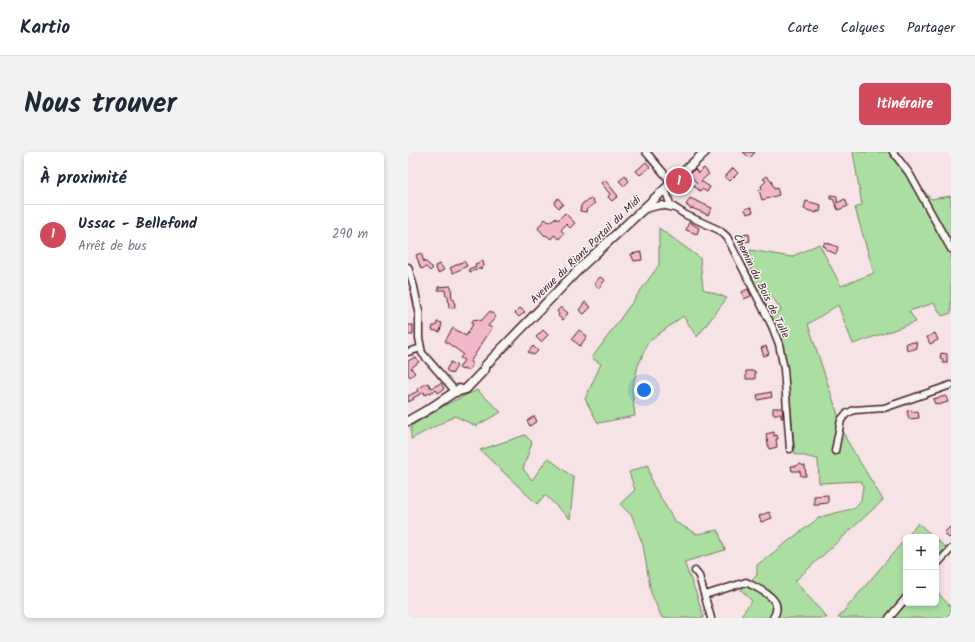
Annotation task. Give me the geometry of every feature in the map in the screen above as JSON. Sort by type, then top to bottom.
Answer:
[{"type":"main road","name":"Avenue du Riant Portail du Midi","points":[[408,421],[456,392],[485,366],[584,264],[705,152]]},
{"type":"street","points":[[646,152],[672,182]]},
{"type":"street","points":[[893,152],[909,173],[951,249]]},
{"type":"street","points":[[665,188],[670,204],[675,208]]},
{"type":"street","name":"Chemin du Bois de Tulle","points":[[642,210],[656,206],[675,208],[686,215],[719,230],[727,237],[772,326],[779,344],[784,369],[790,449]]},
{"type":"street","points":[[408,267],[419,311],[419,338],[422,353],[428,362],[456,392]]},
{"type":"street","points":[[408,352],[421,348]]},
{"type":"street","points":[[835,451],[841,420],[846,414],[854,410],[884,408],[951,385]]},
{"type":"street","points":[[939,562],[951,549]]},
{"type":"street","points":[[695,571],[699,576],[711,618]]},
{"type":"street","points":[[705,595],[746,582],[772,597],[776,604],[777,612],[773,618]]},
{"type":"street","points":[[889,618],[903,602]]},
{"type":"green space","points":[[853,152],[890,152],[931,199],[951,196],[951,313],[942,316],[934,303],[909,311],[916,322],[853,344],[838,305],[808,324],[846,439],[883,500],[795,581],[827,618],[746,618],[741,615],[752,601],[741,590],[757,575],[757,565],[820,517],[855,508],[861,500],[863,486],[861,481],[819,483],[818,459],[795,454],[787,365],[772,318],[781,310],[770,293],[759,296],[751,272],[750,250],[791,257],[819,244],[841,286],[874,273],[855,208],[862,205]]},
{"type":"green space","points":[[659,228],[700,258],[703,289],[727,298],[697,337],[683,316],[648,342],[638,366],[632,389],[635,416],[598,423],[585,399],[601,364],[592,358],[659,265]]},
{"type":"green space","points":[[477,390],[501,412],[476,426],[455,416],[411,439],[411,426],[449,403]]},
{"type":"green space","points":[[525,435],[532,442],[523,469],[532,480],[548,458],[574,478],[570,519],[545,495],[537,504],[480,450]]},
{"type":"green space","points":[[648,465],[652,483],[675,522],[697,534],[718,530],[725,550],[684,562],[704,618],[662,618],[651,593],[643,545],[632,516],[620,504],[635,490],[629,472]]},
{"type":"green space","points":[[918,523],[931,534],[909,534]]},
{"type":"green space","points":[[903,542],[903,606],[939,606],[939,594],[951,607],[951,612],[945,618],[838,618]]},
{"type":"green space","points":[[939,542],[946,548],[939,556]]},
{"type":"building","points":[[743,152],[755,152],[750,158]]},
{"type":"building","points":[[646,162],[650,167],[640,175],[636,171]]},
{"type":"building","points":[[704,168],[709,174],[701,181],[710,187],[707,192],[702,189],[700,191],[694,186],[697,183],[689,174],[695,169],[698,173]]},
{"type":"building","points":[[733,168],[738,173],[730,181],[725,177]]},
{"type":"building","points":[[625,176],[629,181],[624,186],[619,181]]},
{"type":"building","points":[[767,176],[771,180],[774,189],[777,188],[779,195],[762,200],[759,190],[762,189],[761,186],[766,181],[763,179]]},
{"type":"building","points":[[605,180],[618,196],[612,201],[608,197],[610,194],[601,183]]},
{"type":"building","points":[[830,195],[837,196],[837,203],[845,199],[848,206],[838,210],[833,199],[830,199]]},
{"type":"building","points":[[558,198],[563,204],[559,208],[554,203]]},
{"type":"building","points":[[690,198],[712,208],[708,215],[688,207],[686,205]]},
{"type":"building","points":[[591,199],[595,203],[587,209],[586,212],[580,211],[583,203]]},
{"type":"building","points":[[806,201],[821,205],[820,212],[817,211],[817,213],[804,209]]},
{"type":"building","points":[[751,207],[753,212],[747,214],[745,209]]},
{"type":"building","points":[[565,213],[575,223],[570,228],[566,224],[561,230],[564,233],[559,239],[554,235],[551,239],[546,235],[545,236],[538,228],[545,219],[549,222],[555,218],[558,220]]},
{"type":"building","points":[[689,222],[699,228],[697,234],[686,230]]},
{"type":"building","points":[[749,234],[750,241],[743,242],[742,235]]},
{"type":"building","points":[[825,242],[838,247],[836,254],[825,249],[826,247],[823,246]]},
{"type":"building","points":[[641,252],[642,260],[634,261],[631,254]]},
{"type":"building","points":[[421,253],[424,262],[433,268],[430,271],[426,267],[421,269],[416,255]]},
{"type":"building","points":[[464,261],[467,266],[453,273],[450,268]]},
{"type":"building","points":[[483,261],[484,266],[482,268],[470,272],[469,269],[476,266],[475,264]]},
{"type":"building","points":[[440,264],[444,270],[438,273],[435,266]]},
{"type":"building","points":[[600,277],[605,280],[599,288],[594,284]]},
{"type":"building","points":[[451,286],[452,299],[454,299],[455,307],[449,308],[448,296],[446,296],[445,290],[438,290],[438,287]]},
{"type":"building","points":[[748,289],[751,296],[744,299],[742,292]]},
{"type":"building","points":[[585,302],[591,307],[584,314],[579,310]]},
{"type":"building","points":[[561,307],[568,313],[563,320],[558,316],[559,314],[557,311]]},
{"type":"building","points":[[520,308],[525,312],[519,317],[515,313]]},
{"type":"building","points":[[490,311],[496,317],[488,326],[492,328],[470,362],[473,364],[468,371],[459,368],[464,360],[460,358],[463,354],[445,341],[453,328],[466,336],[473,324],[471,323],[474,319],[481,321]]},
{"type":"building","points":[[437,322],[442,323],[440,332],[432,330],[433,326],[436,326]]},
{"type":"building","points":[[408,325],[413,325],[413,335],[408,335]]},
{"type":"building","points":[[543,330],[548,335],[541,342],[536,337]]},
{"type":"building","points":[[579,330],[587,336],[580,346],[572,339]]},
{"type":"building","points":[[935,333],[938,340],[930,344],[927,337]]},
{"type":"building","points":[[916,342],[917,348],[907,351],[906,343]]},
{"type":"building","points":[[533,346],[538,351],[534,355],[528,352]]},
{"type":"building","points":[[766,346],[769,354],[764,356],[761,348]]},
{"type":"building","points":[[941,353],[947,354],[947,363],[943,363],[943,359],[940,358]]},
{"type":"building","points":[[415,357],[419,362],[411,368],[415,373],[410,377],[408,375],[408,361]]},
{"type":"building","points":[[451,362],[457,366],[452,374],[446,370]]},
{"type":"building","points":[[746,371],[755,371],[755,379],[746,379]]},
{"type":"building","points":[[428,383],[431,388],[441,383],[444,389],[438,393],[436,390],[425,395],[424,392],[408,402],[408,396],[418,391],[417,389]]},
{"type":"building","points":[[771,392],[772,397],[758,400],[757,395]]},
{"type":"building","points":[[946,396],[948,402],[938,405],[937,403],[935,404],[933,399]]},
{"type":"building","points":[[773,408],[782,408],[783,418],[781,418],[781,414],[773,414]]},
{"type":"building","points":[[912,410],[912,412],[918,411],[919,418],[909,419],[907,411]]},
{"type":"building","points":[[534,416],[537,421],[530,426],[527,421]]},
{"type":"building","points":[[774,432],[774,436],[777,435],[778,439],[776,439],[777,447],[769,449],[766,434]]},
{"type":"building","points":[[799,464],[805,466],[806,476],[801,476],[800,471],[792,471],[791,466],[797,466]]},
{"type":"building","points":[[828,495],[828,503],[814,505],[814,496]]},
{"type":"building","points":[[769,512],[772,518],[761,522],[759,516]]},
{"type":"building","points":[[951,526],[951,536],[949,538],[944,533]]},
{"type":"place","name":"Ussac - Bellefond","points":[[679,181]]}]
